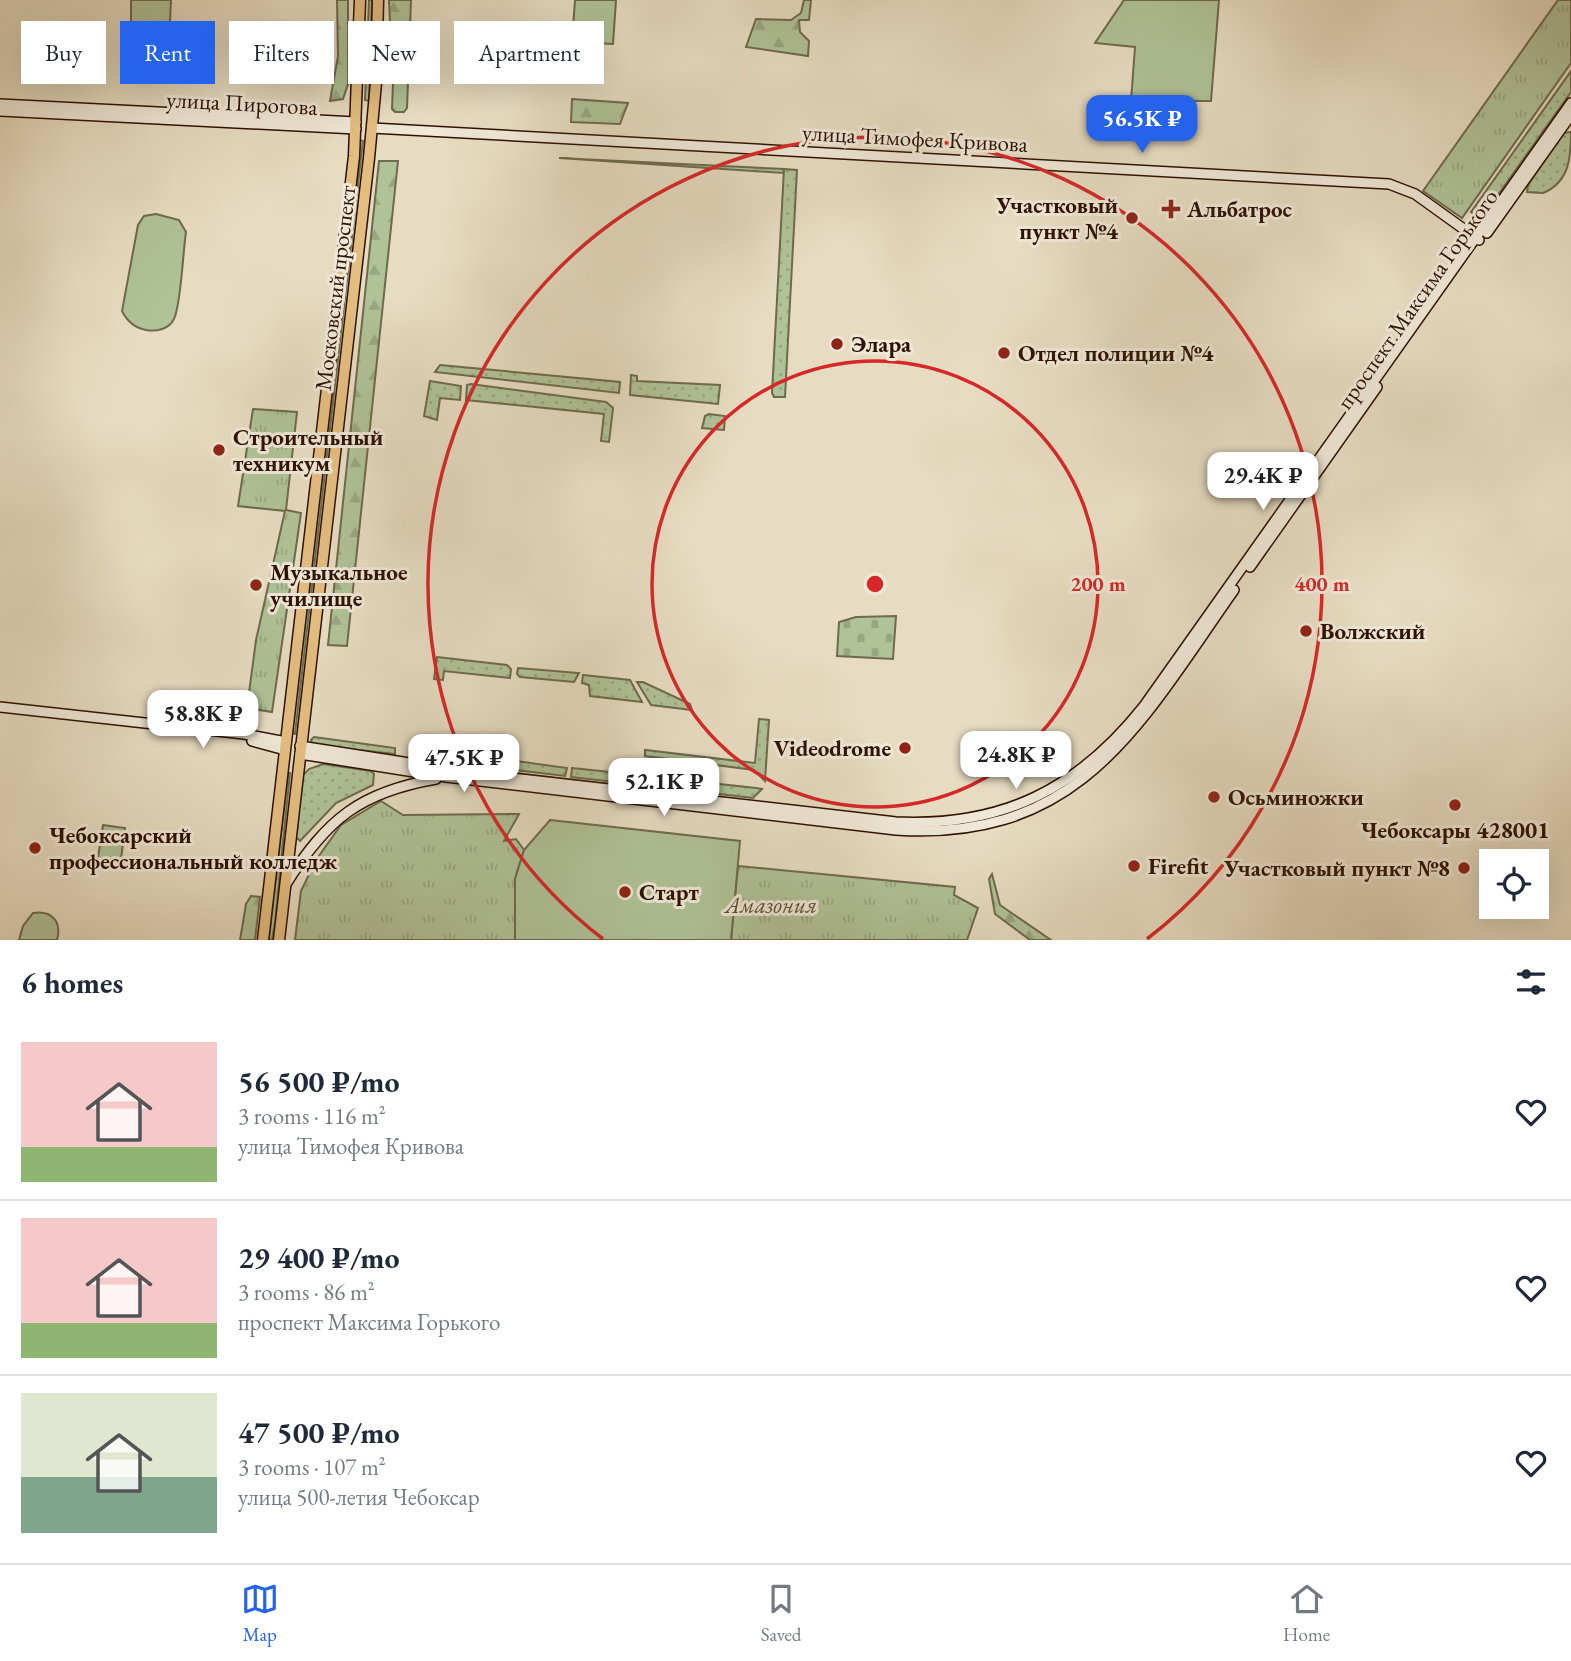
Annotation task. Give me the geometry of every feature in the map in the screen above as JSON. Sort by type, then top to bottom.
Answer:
[{"type":"main road","name":"Московский проспект","points":[[263,940],[356,125],[360,0]]},
{"type":"main road","name":"Московский проспект","points":[[279,940],[372,128],[378,0]]},
{"type":"main road","name":"проспект Максима Горького","points":[[634,796],[896,826],[970,824],[991,820],[1056,797],[1100,765],[1131,728],[1343,432],[1571,103]]},
{"type":"main road","name":"улица Пирогова","points":[[0,104],[95,111]]},
{"type":"main road","name":"улица Пирогова","points":[[0,111],[108,111],[356,125]]},
{"type":"main road","name":"проспект Максима Горького","points":[[1478,239],[1571,115]]},
{"type":"main road","points":[[356,125],[372,128]]},
{"type":"main road","name":"улица Тимофея Кривова","points":[[372,128],[1389,184],[1415,194],[1478,239]]},
{"type":"main road","points":[[0,710],[202,732],[446,777],[634,796]]},
{"type":"main road","points":[[300,750],[634,796]]},
{"type":"main road","points":[[285,886],[314,843],[343,812],[376,793],[403,784],[446,777]]},
{"type":"green space","points":[[131,0],[171,0],[170,21],[131,21]]},
{"type":"green space","points":[[337,0],[348,0],[348,84],[343,99],[330,101],[338,56]]},
{"type":"green space","points":[[369,0],[372,0],[371,21],[368,21]]},
{"type":"green space","points":[[389,0],[411,0],[410,21],[390,21]]},
{"type":"green space","points":[[575,0],[616,0],[613,44],[604,44],[604,21],[574,21]]},
{"type":"green space","points":[[804,0],[811,0],[809,20],[799,20],[800,32],[809,41],[808,56],[746,47],[756,19],[791,20],[801,13]]},
{"type":"green space","points":[[1124,0],[1219,0],[1211,101],[1131,101],[1135,47],[1095,43]]},
{"type":"green space","points":[[1558,0],[1571,0],[1571,63],[1462,218],[1423,191]]},
{"type":"green space","points":[[1571,71],[1571,92],[1481,219],[1471,212]]},
{"type":"green space","points":[[366,84],[370,84],[369,101],[365,100]]},
{"type":"green space","points":[[393,84],[408,84],[407,108],[404,112],[395,112],[392,109]]},
{"type":"green space","points":[[572,99],[628,103],[620,124],[571,122]]},
{"type":"green space","points":[[1571,132],[1569,159],[1559,182],[1543,193],[1527,192],[1528,185],[1564,133]]},
{"type":"green space","points":[[360,140],[363,141],[295,734],[292,733]]},
{"type":"green space","points":[[559,158],[784,169],[783,173]]},
{"type":"green space","points":[[379,161],[398,161],[347,646],[328,645]]},
{"type":"green space","points":[[784,169],[797,170],[785,397],[774,397],[772,393]]},
{"type":"green space","points":[[156,214],[179,220],[186,232],[174,319],[166,327],[150,331],[135,326],[122,311],[138,225],[144,216]]},
{"type":"green space","points":[[440,365],[620,382],[619,393],[435,372]]},
{"type":"green space","points":[[631,375],[637,376],[637,381],[720,385],[718,404],[630,395]]},
{"type":"green space","points":[[430,381],[461,386],[460,400],[440,398],[437,420],[424,416]]},
{"type":"green space","points":[[467,385],[606,402],[613,408],[609,442],[601,441],[604,414],[466,400]]},
{"type":"green space","points":[[253,409],[297,412],[286,510],[301,513],[272,712],[247,708],[256,640],[285,511],[238,506]]},
{"type":"green space","points":[[705,416],[725,416],[724,430],[702,428]]},
{"type":"green space","points":[[896,616],[893,659],[837,656],[839,622],[856,617]]},
{"type":"green space","points":[[437,657],[507,665],[511,669],[510,678],[444,671],[443,680],[434,679]]},
{"type":"green space","points":[[518,668],[579,673],[574,682],[520,677],[517,674]]},
{"type":"green space","points":[[583,675],[630,680],[642,702],[590,696],[589,685],[582,683]]},
{"type":"green space","points":[[637,682],[643,682],[690,704],[692,710],[651,705]]},
{"type":"green space","points":[[759,719],[769,720],[765,781],[754,770],[645,756],[645,750],[755,763]]},
{"type":"green space","points":[[314,737],[395,748],[395,754],[313,745],[311,740]]},
{"type":"green space","points":[[431,752],[500,759],[498,770],[439,762],[430,757]]},
{"type":"green space","points":[[516,761],[567,768],[565,776],[507,769],[508,765]]},
{"type":"green space","points":[[323,764],[371,771],[374,774],[373,785],[336,803],[300,841],[296,837],[303,775],[309,769]]},
{"type":"green space","points":[[572,768],[629,774],[633,780],[632,784],[571,777]]},
{"type":"green space","points":[[288,773],[275,922],[272,940],[269,940]]},
{"type":"green space","points":[[646,776],[762,789],[753,798],[642,785],[641,780]]},
{"type":"green space","points":[[381,801],[403,815],[519,814],[504,841],[516,839],[524,850],[515,879],[515,940],[295,940],[301,891],[316,860],[341,825]]},
{"type":"green space","name":"Старт","points":[[550,820],[740,841],[731,940],[515,940],[515,879],[524,850]]},
{"type":"green space","points":[[103,825],[125,828],[120,867],[97,864]]},
{"type":"green space","name":"Амазония","points":[[738,866],[955,887],[954,895],[978,908],[967,940],[731,940]]},
{"type":"green space","points":[[992,874],[1000,905],[1051,940],[1030,940],[995,914],[989,879]]},
{"type":"green space","points":[[251,896],[260,897],[255,940],[240,940],[246,904]]},
{"type":"green space","points":[[33,913],[45,913],[54,919],[58,928],[57,940],[19,940],[23,926]]},
{"type":"place","name":"Альбатрос","points":[[1171,209]]},
{"type":"place","name":"Участковый пункт №4","points":[[1132,218]]},
{"type":"place","name":"Элара","points":[[837,344]]},
{"type":"place","name":"Отдел полиции №4","points":[[1004,353]]},
{"type":"place","name":"Строительный техникум","points":[[219,450]]},
{"type":"place","name":"Музыкальное училище","points":[[256,585]]},
{"type":"place","name":"Волжский","points":[[1306,631]]},
{"type":"place","name":"Videodrome","points":[[905,748]]},
{"type":"place","name":"Осьминожки","points":[[1214,797]]},
{"type":"place","name":"Чебоксары 428001","points":[[1455,805]]},
{"type":"place","name":"Чебоксарский профессиональный колледж","points":[[35,848]]},
{"type":"place","name":"Firefit","points":[[1134,866]]},
{"type":"place","name":"Участковый пункт №8","points":[[1464,868]]},
{"type":"place","name":"Старт","points":[[625,892]]}]
